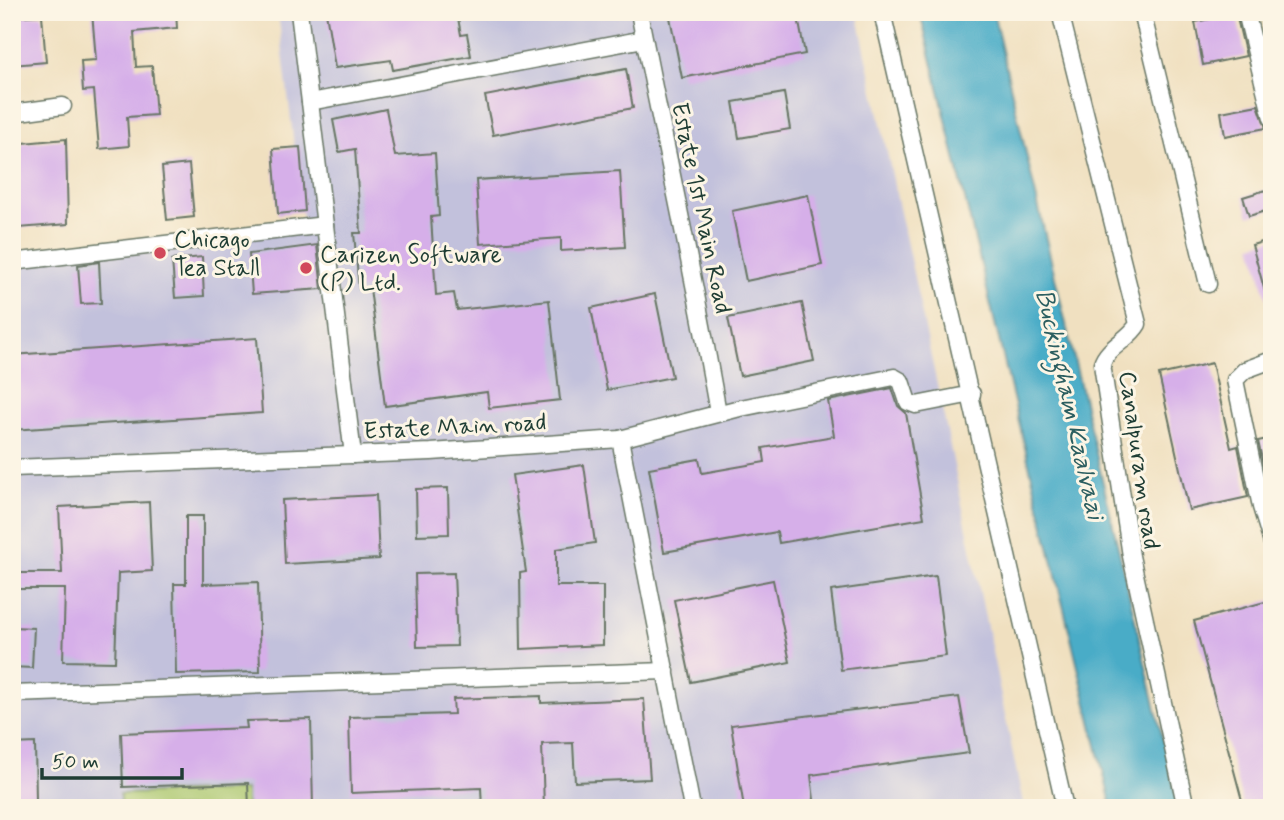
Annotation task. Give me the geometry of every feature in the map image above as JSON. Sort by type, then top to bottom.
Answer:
[{"type":"street","points":[[299,12],[353,455]]},
{"type":"street","name":"Estate 1st Main Road","points":[[639,12],[663,142],[698,298],[718,413]]},
{"type":"street","points":[[882,12],[972,394],[1065,808]]},
{"type":"street","name":"Canalpuram road","points":[[1060,12],[1138,324],[1131,336],[1105,355],[1102,364],[1131,556],[1186,808]]},
{"type":"street","points":[[1142,12],[1208,284]]},
{"type":"street","points":[[1246,12],[1272,118]]},
{"type":"street","points":[[310,102],[644,39]]},
{"type":"street","points":[[12,113],[63,106]]},
{"type":"street","points":[[12,262],[325,225]]},
{"type":"street","points":[[1270,533],[1243,428],[1235,380],[1238,373],[1272,360]]},
{"type":"street","name":"Estate Main road","points":[[12,468],[353,455],[620,439],[718,413],[894,377],[901,381],[908,402],[916,405],[972,394]]},
{"type":"street","points":[[620,439],[692,808]]},
{"type":"street","points":[[12,694],[666,671]]},
{"type":"shaded area","points":[[278,12],[857,12],[1024,808],[12,808],[12,253],[304,228]]},
{"type":"green space","points":[[246,790],[246,808],[120,808],[120,794]]},
{"type":"water","name":"Buckingham Kaalvaai","points":[[920,12],[993,12],[1179,808],[1112,808]]},
{"type":"building","points":[[92,12],[176,12],[177,28],[134,32],[136,67],[152,66],[156,115],[127,117],[129,146],[99,149],[94,90],[83,91],[81,61],[96,60]]},
{"type":"building","points":[[326,12],[457,12],[461,35],[467,34],[471,56],[393,70],[391,60],[335,68]]},
{"type":"building","points":[[669,12],[797,12],[805,54],[682,78]]},
{"type":"building","points":[[1236,14],[1246,56],[1203,65],[1195,22]]},
{"type":"building","points":[[42,15],[46,62],[12,65],[12,17]]},
{"type":"building","points":[[626,69],[633,108],[493,135],[485,96]]},
{"type":"building","points":[[784,93],[790,129],[739,138],[733,102]]},
{"type":"building","points":[[1258,105],[1266,128],[1225,136],[1221,112]]},
{"type":"building","points":[[386,109],[395,156],[435,153],[439,216],[431,217],[436,295],[454,293],[457,310],[549,300],[560,400],[489,408],[487,392],[385,406],[370,288],[359,289],[354,233],[361,233],[355,149],[339,152],[333,120]]},
{"type":"building","points":[[66,139],[68,224],[19,228],[12,181],[12,144]]},
{"type":"building","points":[[300,147],[305,211],[278,214],[273,149]]},
{"type":"building","points":[[189,164],[194,217],[167,220],[162,167]]},
{"type":"building","points":[[620,171],[625,247],[561,251],[561,238],[480,244],[476,180]]},
{"type":"building","points":[[1272,188],[1272,209],[1249,216],[1243,197]]},
{"type":"building","points":[[808,195],[822,265],[746,281],[732,211]]},
{"type":"building","points":[[1272,239],[1272,298],[1267,299],[1252,245]]},
{"type":"building","points":[[317,245],[322,289],[252,294],[249,254]]},
{"type":"building","points":[[202,257],[204,296],[175,298],[172,260]]},
{"type":"building","points":[[99,262],[101,303],[81,304],[78,265]]},
{"type":"building","points":[[655,294],[672,377],[607,390],[591,308]]},
{"type":"building","points":[[802,303],[814,361],[740,376],[728,318]]},
{"type":"building","points":[[257,338],[262,413],[12,430],[12,355]]},
{"type":"building","points":[[1212,363],[1231,448],[1238,446],[1248,497],[1189,510],[1159,375]]},
{"type":"building","points":[[892,388],[898,406],[906,413],[924,518],[779,543],[777,532],[664,552],[649,468],[699,459],[702,473],[765,462],[763,448],[834,436],[828,401]]},
{"type":"building","points":[[1272,438],[1272,491],[1269,492],[1258,441]]},
{"type":"building","points":[[584,465],[595,543],[556,549],[556,586],[603,586],[603,645],[521,649],[520,573],[526,572],[512,475]]},
{"type":"building","points":[[448,488],[449,534],[417,535],[416,489]]},
{"type":"building","points":[[376,495],[379,559],[285,564],[282,500]]},
{"type":"building","points":[[149,502],[152,571],[118,573],[115,662],[63,661],[65,589],[12,589],[12,573],[62,573],[59,507]]},
{"type":"building","points":[[186,516],[203,516],[203,584],[258,582],[260,672],[176,674],[174,584],[186,584]]},
{"type":"building","points":[[454,573],[457,646],[417,647],[415,574]]},
{"type":"building","points":[[936,576],[946,656],[841,670],[831,591]]},
{"type":"building","points":[[773,580],[790,662],[691,682],[674,600]]},
{"type":"building","points":[[1272,600],[1272,808],[1244,808],[1194,621]]},
{"type":"building","points":[[12,627],[34,628],[32,668],[12,667]]},
{"type":"building","points":[[541,696],[541,703],[644,699],[650,779],[575,782],[573,743],[542,744],[544,808],[482,808],[481,788],[351,793],[349,717],[454,714],[453,699]]},
{"type":"building","points":[[959,697],[969,753],[811,775],[815,808],[744,808],[731,725]]},
{"type":"building","points":[[311,719],[313,808],[249,808],[248,783],[123,787],[121,733],[247,728],[246,721]]},
{"type":"building","points":[[35,743],[36,801],[12,801],[12,744]]},
{"type":"place","name":"Chicago Tea Stall","points":[[160,253]]},
{"type":"place","name":"Carizen Software (P) Ltd.","points":[[306,268]]}]
